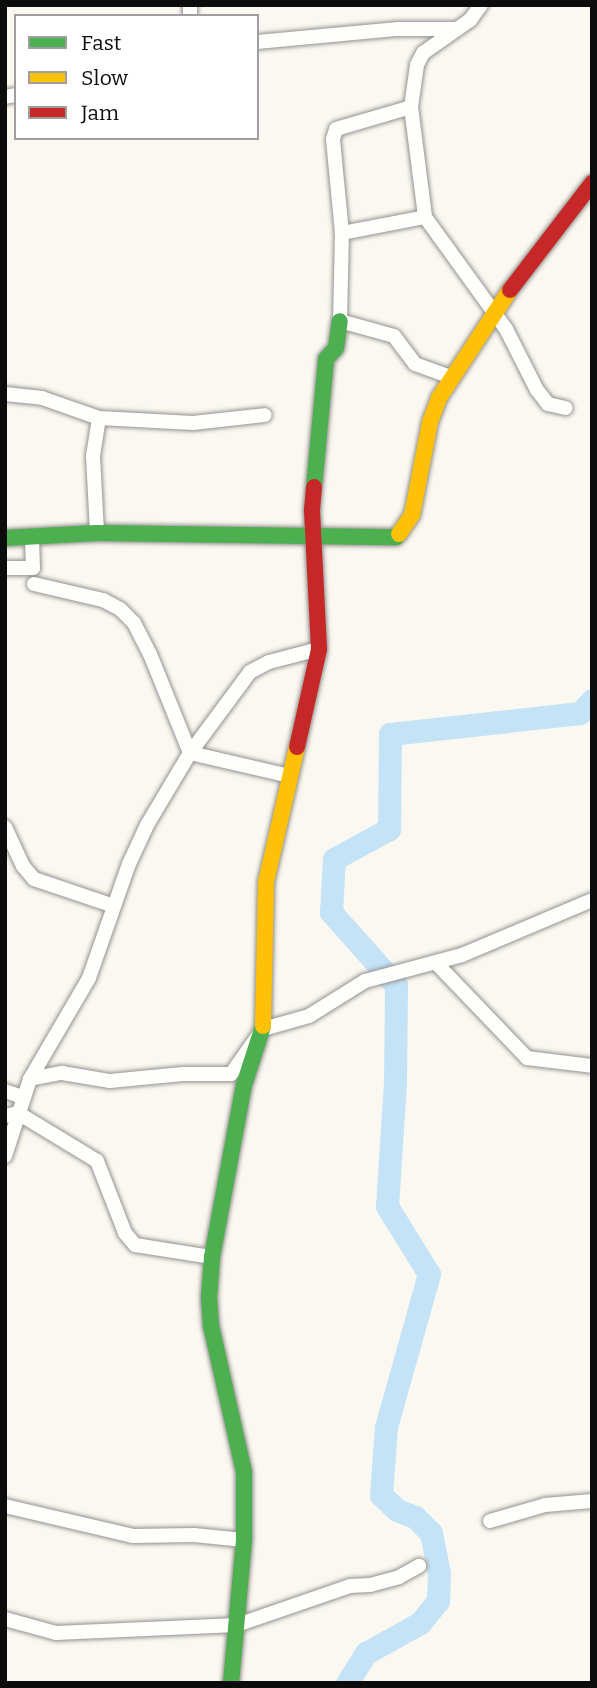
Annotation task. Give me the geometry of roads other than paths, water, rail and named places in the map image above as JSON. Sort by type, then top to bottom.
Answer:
[{"type":"street","points":[[481,5],[470,20],[423,53],[417,65],[411,107],[425,217],[494,311],[524,358],[537,390],[548,404],[566,408]]},
{"type":"street","points":[[259,42],[398,29],[457,29]]},
{"type":"street","points":[[231,1683],[244,1540],[244,1472],[211,1326],[212,1257],[244,1085],[263,1029],[265,882],[319,649],[313,534],[326,359],[336,348],[340,321],[342,233],[333,139],[336,130],[411,107]]},
{"type":"street","points":[[5,538],[97,533],[313,534],[383,539],[396,537],[406,528],[430,422],[451,377],[494,311],[592,183]]},
{"type":"street","points":[[342,233],[425,217]]},
{"type":"street","points":[[340,321],[394,336],[415,364],[451,377]]},
{"type":"street","points":[[5,394],[42,398],[99,418],[193,423],[265,415]]},
{"type":"street","points":[[97,533],[93,456],[99,418]]},
{"type":"street","points":[[5,568],[33,568],[32,538]]},
{"type":"street","points":[[34,584],[103,600],[120,609],[134,624],[150,654],[190,753]]},
{"type":"street","points":[[5,1156],[12,1114],[79,999],[147,825],[190,753],[250,672],[269,662],[319,649]]},
{"type":"street","points":[[190,753],[290,776]]},
{"type":"street","points":[[5,827],[23,866],[34,879],[114,906]]},
{"type":"street","points":[[30,1079],[62,1073],[110,1081],[183,1074],[231,1074],[263,1029],[309,1016],[365,981],[436,963],[592,900]]},
{"type":"street","points":[[436,963],[521,1054],[535,1061],[592,1066]]},
{"type":"street","points":[[5,1091],[22,1097]]},
{"type":"street","points":[[12,1114],[97,1161],[125,1233],[135,1245],[212,1257]]},
{"type":"street","points":[[490,1521],[545,1504],[592,1501]]},
{"type":"street","points":[[5,1506],[133,1536],[194,1535],[244,1540]]},
{"type":"street","points":[[5,1619],[56,1633],[237,1625],[350,1586],[370,1585],[399,1577],[419,1566]]},
{"type":"waterway","points":[[347,1683],[366,1653],[420,1623],[438,1601],[439,1573],[431,1533],[415,1517],[397,1510],[381,1495],[386,1427],[429,1274],[387,1206],[395,1083],[396,985],[331,912],[334,859],[389,829],[390,734],[580,713],[592,700]]}]
